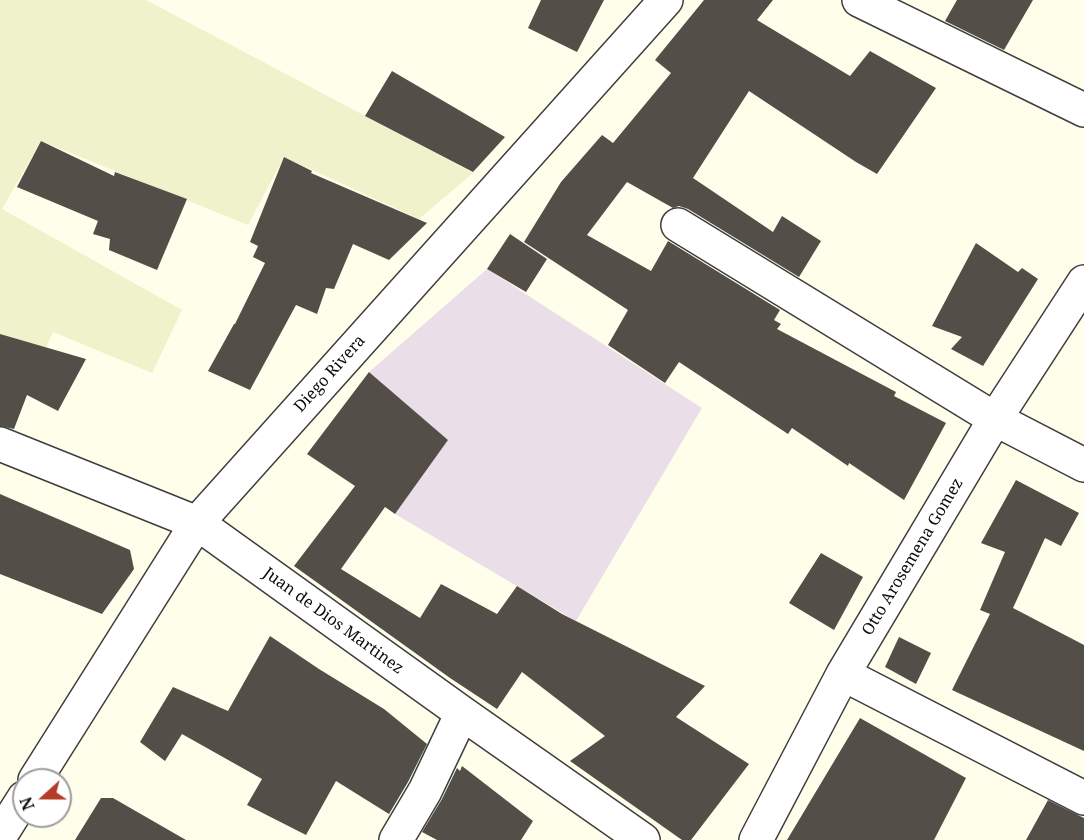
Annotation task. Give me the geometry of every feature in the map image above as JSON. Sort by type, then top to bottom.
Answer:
[{"type":"street","name":"Diego Rivera","points":[[43,768],[197,523],[666,0]]},
{"type":"street","points":[[858,0],[1084,110]]},
{"type":"street","points":[[678,225],[995,419],[1084,465]]},
{"type":"street","name":"Otto Arosemena Gomez","points":[[756,840],[843,674],[995,419],[1084,282]]},
{"type":"street","name":"Juan de Dios Martinez","points":[[0,444],[197,523],[644,840]]},
{"type":"street","points":[[843,674],[1084,798]]},
{"type":"street","points":[[396,840],[425,791],[462,713]]},
{"type":"street","points":[[0,836],[12,817]]},
{"type":"shaded area","points":[[487,269],[702,408],[576,621],[395,514],[448,440],[369,372]]},
{"type":"green space","points":[[0,0],[146,0],[473,173],[419,219],[284,157],[248,225],[41,141],[2,209],[182,310],[152,373],[53,332],[45,350],[0,335]]},
{"type":"building","points":[[541,0],[604,0],[577,52],[528,28]]},
{"type":"building","points":[[704,0],[773,0],[757,20],[850,76],[870,51],[936,88],[877,174],[749,91],[693,178],[773,232],[782,216],[821,241],[799,277],[688,209],[679,206],[673,208],[627,182],[587,235],[651,271],[668,241],[780,310],[774,320],[781,324],[777,329],[896,392],[894,396],[946,423],[904,500],[792,428],[788,434],[679,362],[665,383],[608,345],[628,310],[524,242],[561,182],[602,135],[613,143],[671,73],[655,60]]},
{"type":"building","points":[[957,0],[1033,0],[1004,50],[945,21]]},
{"type":"building","points":[[392,71],[505,137],[473,172],[365,116]]},
{"type":"building","points":[[41,141],[114,176],[115,172],[187,199],[157,270],[109,250],[110,239],[93,234],[98,221],[17,187]]},
{"type":"building","points":[[284,157],[312,171],[311,173],[427,223],[389,260],[353,244],[334,289],[326,288],[317,314],[296,305],[250,390],[208,371],[235,324],[265,263],[253,257],[258,246],[250,242]]},
{"type":"building","points":[[510,234],[547,259],[526,292],[487,269]]},
{"type":"building","points":[[976,243],[1018,272],[1022,268],[1038,279],[983,366],[951,349],[962,337],[932,326]]},
{"type":"building","points":[[0,334],[86,359],[58,411],[27,395],[14,429],[0,426]]},
{"type":"building","points":[[369,372],[448,440],[395,514],[385,507],[341,569],[420,618],[441,584],[497,614],[517,586],[562,614],[705,686],[676,717],[749,764],[691,840],[682,840],[570,761],[605,736],[522,672],[497,709],[294,566],[355,486],[307,454]]},
{"type":"building","points":[[1016,480],[1079,513],[1061,546],[1045,538],[1013,608],[1084,645],[1084,751],[952,690],[990,614],[980,610],[1005,552],[981,543]]},
{"type":"building","points":[[0,494],[130,550],[134,569],[102,614],[0,574]]},
{"type":"building","points":[[821,553],[863,577],[834,630],[789,603]]},
{"type":"building","points":[[270,636],[384,709],[427,744],[389,814],[336,781],[306,835],[247,805],[262,779],[182,734],[165,761],[140,742],[173,687],[228,711]]},
{"type":"building","points":[[899,637],[931,653],[916,684],[885,667]]},
{"type":"building","points":[[860,718],[966,778],[934,840],[787,840]]},
{"type":"building","points":[[462,766],[533,821],[521,840],[437,840],[422,832],[457,768],[460,771]]},
{"type":"building","points":[[101,798],[113,798],[186,840],[75,840]]},
{"type":"building","points":[[1048,800],[1084,818],[1084,840],[1026,840]]}]
